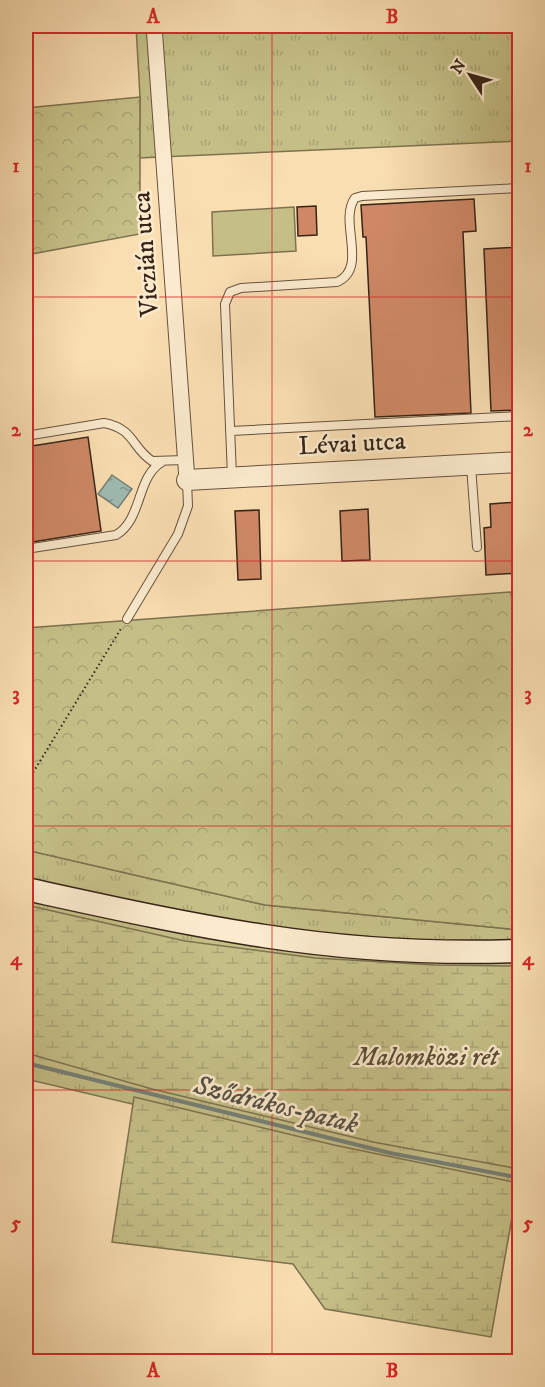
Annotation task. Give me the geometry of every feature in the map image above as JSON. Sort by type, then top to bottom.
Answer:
[{"type":"main road","points":[[26,889],[216,928],[302,941],[383,949],[455,952],[519,951]]},
{"type":"street","name":"Viczián utca","points":[[154,26],[187,480]]},
{"type":"street","name":"Lévai utca","points":[[187,480],[519,462]]},
{"type":"lane","points":[[232,477],[225,304],[230,292],[241,288],[337,282],[344,279],[351,267],[350,210],[355,198],[519,188]]},
{"type":"lane","points":[[231,431],[519,416]]},
{"type":"lane","points":[[26,435],[104,423],[115,425],[125,431],[152,461],[185,460]]},
{"type":"lane","points":[[26,549],[116,535],[129,523],[148,475],[162,462]]},
{"type":"lane","points":[[471,465],[477,547]]},
{"type":"lane","points":[[127,619],[178,534],[188,506],[187,480]]},
{"type":"path","points":[[26,784],[127,619]]},
{"type":"green space","points":[[136,26],[519,26],[519,141],[139,158],[140,97]]},
{"type":"green space","points":[[140,97],[140,234],[26,255],[26,108]]},
{"type":"green space","points":[[294,207],[296,251],[213,256],[212,212]]},
{"type":"green space","points":[[511,592],[520,678],[519,930],[265,905],[26,850],[26,628]]},
{"type":"green space","name":"Malomközi rét","points":[[26,850],[265,905],[519,930],[519,1188],[344,1154],[26,1079]]},
{"type":"green space","name":"Malomközi rét","points":[[26,905],[185,941],[315,958],[435,965],[519,966],[519,1169],[373,1142],[152,1089],[26,1053]]},
{"type":"green space","name":"Malomközi rét","points":[[134,1097],[334,1145],[518,1183],[491,1337],[325,1309],[293,1264],[112,1242]]},
{"type":"water","points":[[112,475],[132,489],[118,508],[98,494]]},
{"type":"building","points":[[474,199],[476,231],[463,232],[471,413],[375,417],[366,237],[363,237],[361,205]]},
{"type":"building","points":[[316,206],[317,235],[298,236],[297,207]]},
{"type":"building","points":[[519,247],[519,410],[491,411],[484,249]]},
{"type":"building","points":[[88,437],[101,531],[26,543],[26,447]]},
{"type":"building","points":[[517,502],[519,573],[486,575],[484,528],[491,527],[490,504]]},
{"type":"building","points":[[368,509],[370,560],[342,561],[340,511]]},
{"type":"building","points":[[259,510],[261,579],[238,580],[235,511]]},
{"type":"waterway","name":"Sződrákos-patak","points":[[26,1063],[390,1153],[520,1178]]}]
